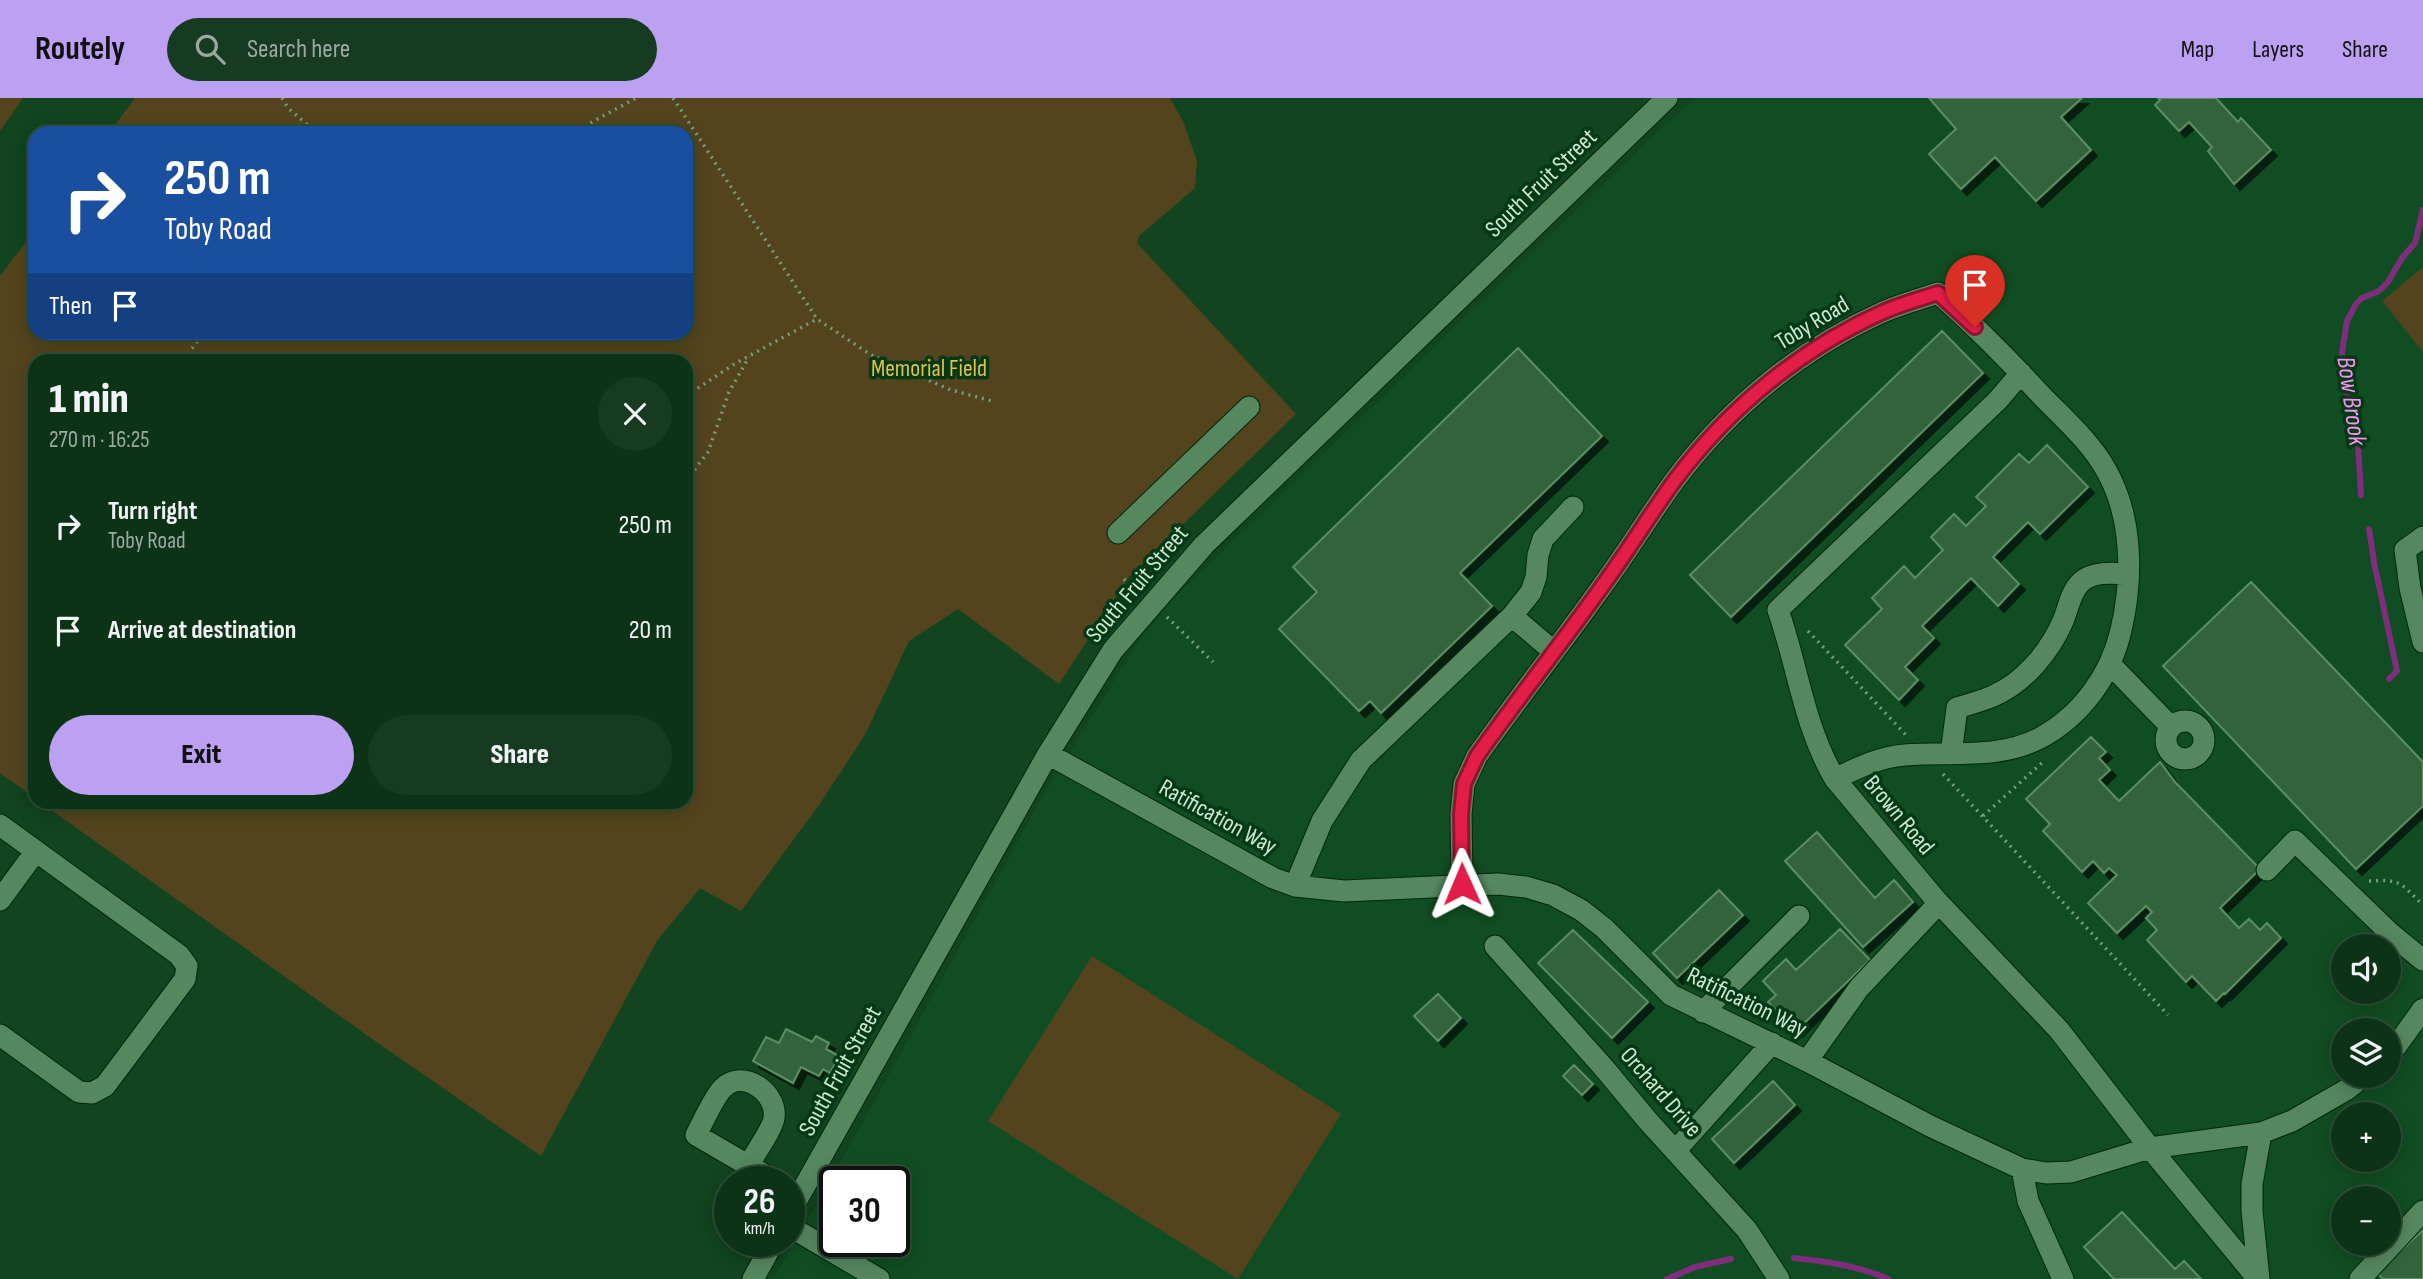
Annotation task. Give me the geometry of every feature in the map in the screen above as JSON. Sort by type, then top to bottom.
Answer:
[{"type":"street","name":"South Fruit Street","points":[[805,1175],[1048,754],[1114,650],[1150,605],[1204,545],[1667,98]]},
{"type":"street","name":"Toby Road","points":[[1462,884],[1461,814],[1464,784],[1477,756],[1603,585],[1676,480],[1711,436],[1774,377],[1848,329],[1886,311],[1938,293],[2021,373],[2106,469],[2124,516],[2128,574],[2119,640],[2110,664],[2081,706],[2041,737],[2017,747],[1945,762],[1902,755],[1864,764],[1835,779]]},
{"type":"street","name":"Brown Road","points":[[2021,373],[1998,400],[1778,610],[1795,663],[1808,722],[1821,756],[1835,779],[1939,903],[2059,1030],[2150,1148],[2259,1279]]},
{"type":"street","points":[[1118,533],[1249,407]]},
{"type":"street","points":[[1295,886],[1322,821],[1361,760],[1512,616],[1531,592],[1543,539],[1573,507]]},
{"type":"street","points":[[2423,537],[2406,550],[2410,588],[2423,642]]},
{"type":"street","points":[[1945,762],[1957,708],[1995,695],[2021,679],[2043,654],[2062,624],[2071,597],[2081,581],[2102,573],[2128,574]]},
{"type":"street","points":[[1512,616],[1553,651]]},
{"type":"street","points":[[2110,664],[2171,727]]},
{"type":"street","name":"Ratification Way","points":[[1048,754],[1273,878],[1295,886],[1344,891],[1498,884],[1526,887],[1553,895],[1581,910],[1604,928],[1671,995],[1807,1060],[1930,1126],[2022,1169],[2046,1173],[2071,1172],[2150,1148],[2262,1133],[2292,1121],[2349,1088]]},
{"type":"street","points":[[0,825],[179,955],[187,966],[185,979],[105,1086],[92,1093],[79,1092],[0,1035]]},
{"type":"street","points":[[2267,870],[2295,841],[2391,934],[2423,960]]},
{"type":"street","points":[[0,900],[36,851]]},
{"type":"street","points":[[1807,1060],[1858,988],[1939,903]]},
{"type":"street","points":[[1703,1012],[1799,916]]},
{"type":"street","name":"Orchard Drive","points":[[1495,946],[1747,1230],[1779,1279]]},
{"type":"street","points":[[2401,1039],[2423,1009]]},
{"type":"street","points":[[1676,1150],[1772,1044]]},
{"type":"street","points":[[2259,1279],[2252,1184],[2262,1133]]},
{"type":"street","points":[[2022,1169],[2028,1201],[2059,1270]]},
{"type":"street","points":[[2360,1279],[2423,1211]]},
{"type":"street","points":[[805,1235],[879,1279]]},
{"type":"street","points":[[753,1279],[765,1257]]},
{"type":"path","points":[[282,98],[288,108],[309,126]]},
{"type":"path","points":[[585,126],[636,98]]},
{"type":"path","points":[[673,98],[691,126]]},
{"type":"path","points":[[693,129],[817,319],[871,355],[951,390],[992,401]]},
{"type":"path","points":[[693,392],[750,355],[817,319]]},
{"type":"path","points":[[693,472],[708,452],[729,392],[750,355]]},
{"type":"path","points":[[1806,630],[1910,739]]},
{"type":"path","points":[[1191,638],[1213,662]]},
{"type":"path","points":[[1983,816],[2049,756]]},
{"type":"path","points":[[1945,762],[1983,816],[2168,1015]]},
{"type":"path","points":[[2369,881],[2391,880],[2400,884],[2423,905]]},
{"type":"shaded area","points":[[1695,98],[2423,98],[2423,1279],[773,1279],[786,1257],[805,1257],[805,1224],[819,1199],[819,1257],[910,1257],[910,1166],[838,1166],[1045,792],[1139,641],[1171,601]]},
{"type":"green space","points":[[0,98],[23,98],[0,131]]},
{"type":"green space","name":"Memorial Field","points":[[135,98],[1170,98],[1183,121],[1197,161],[1195,188],[1139,236],[1137,243],[1296,414],[1128,578],[1059,684],[958,609],[909,641],[865,735],[819,805],[741,911],[700,888],[657,941],[541,1156],[50,809],[693,809],[693,354],[28,354],[28,793],[0,773],[0,276],[28,239],[28,340],[693,340],[693,126],[114,126]]},
{"type":"green space","points":[[2423,267],[2423,352],[2382,301]]},
{"type":"green space","points":[[1092,956],[1341,1114],[1238,1279],[988,1121]]},
{"type":"building","points":[[1929,98],[2082,98],[2061,117],[2091,150],[2036,201],[1995,157],[1961,189],[1929,154],[1956,129]]},
{"type":"building","points":[[2158,98],[2216,98],[2238,122],[2241,118],[2271,150],[2234,184],[2208,151],[2212,147],[2189,122],[2179,131],[2155,105],[2160,100]]},
{"type":"building","points":[[1942,331],[1983,373],[1731,617],[1690,575]]},
{"type":"building","points":[[1518,348],[1602,436],[1460,573],[1492,606],[1381,713],[1370,701],[1359,711],[1279,629],[1317,592],[1293,567]]},
{"type":"building","points":[[2047,445],[2088,487],[2040,534],[2028,522],[1993,557],[2019,584],[1998,606],[1971,578],[1922,626],[1934,638],[1905,667],[1918,680],[1899,700],[1845,645],[1882,609],[1872,598],[1904,566],[1915,578],[1943,550],[1931,537],[1954,514],[1966,526],[1986,506],[1976,497],[2019,454],[2029,463]]},
{"type":"building","points":[[2251,582],[2423,762],[2423,806],[2356,869],[2163,666]]},
{"type":"building","points":[[2091,737],[2106,752],[2099,758],[2110,770],[2099,780],[2119,801],[2160,762],[2175,782],[2260,869],[2220,908],[2239,928],[2249,919],[2260,930],[2267,923],[2281,938],[2216,1001],[2192,976],[2186,982],[2147,940],[2157,930],[2146,918],[2152,912],[2146,906],[2117,933],[2088,903],[2117,875],[2109,868],[2104,873],[2093,861],[2082,872],[2043,831],[2050,824],[2026,799]]},
{"type":"building","points":[[1817,832],[1875,898],[1894,880],[1913,902],[1863,947],[1785,861]]},
{"type":"building","points":[[1719,890],[1743,915],[1677,978],[1653,953]]},
{"type":"building","points":[[1840,929],[1870,960],[1796,1031],[1768,1002],[1776,995],[1763,981],[1786,959],[1796,970]]},
{"type":"building","points":[[1573,930],[1648,1002],[1612,1038],[1538,963]]},
{"type":"building","points":[[1438,994],[1461,1018],[1438,1041],[1414,1016]]},
{"type":"building","points":[[786,1029],[812,1042],[816,1036],[829,1043],[826,1049],[839,1056],[830,1073],[823,1069],[819,1076],[801,1067],[793,1083],[753,1061],[766,1037],[779,1043]]},
{"type":"building","points":[[1574,1065],[1593,1084],[1582,1095],[1563,1076]]},
{"type":"building","points":[[1773,1081],[1795,1105],[1734,1163],[1712,1139]]},
{"type":"building","points":[[2122,1212],[2175,1269],[2184,1261],[2201,1279],[2114,1279],[2084,1247]]},
{"type":"building","points":[[2423,1230],[2423,1279],[2383,1279],[2377,1273],[2395,1256],[2401,1256],[2401,1251]]},
{"type":"waterway","name":"Bow Brook","points":[[2361,495],[2358,444],[2343,373],[2342,352],[2347,321],[2362,298],[2379,291],[2388,282],[2402,258],[2415,243],[2423,210]]},
{"type":"waterway","name":"Bow Brook","points":[[2369,529],[2397,671],[2389,679]]},
{"type":"waterway","name":"Bow Brook","points":[[1794,1258],[1842,1265],[1888,1279]]},
{"type":"waterway","name":"Bow Brook","points":[[1667,1279],[1695,1267],[1731,1259]]},
{"type":"route","points":[[1462,884],[1461,814],[1464,784],[1477,756],[1603,585],[1676,480],[1711,436],[1774,377],[1848,329],[1886,311],[1938,293],[1975,327]]}]
